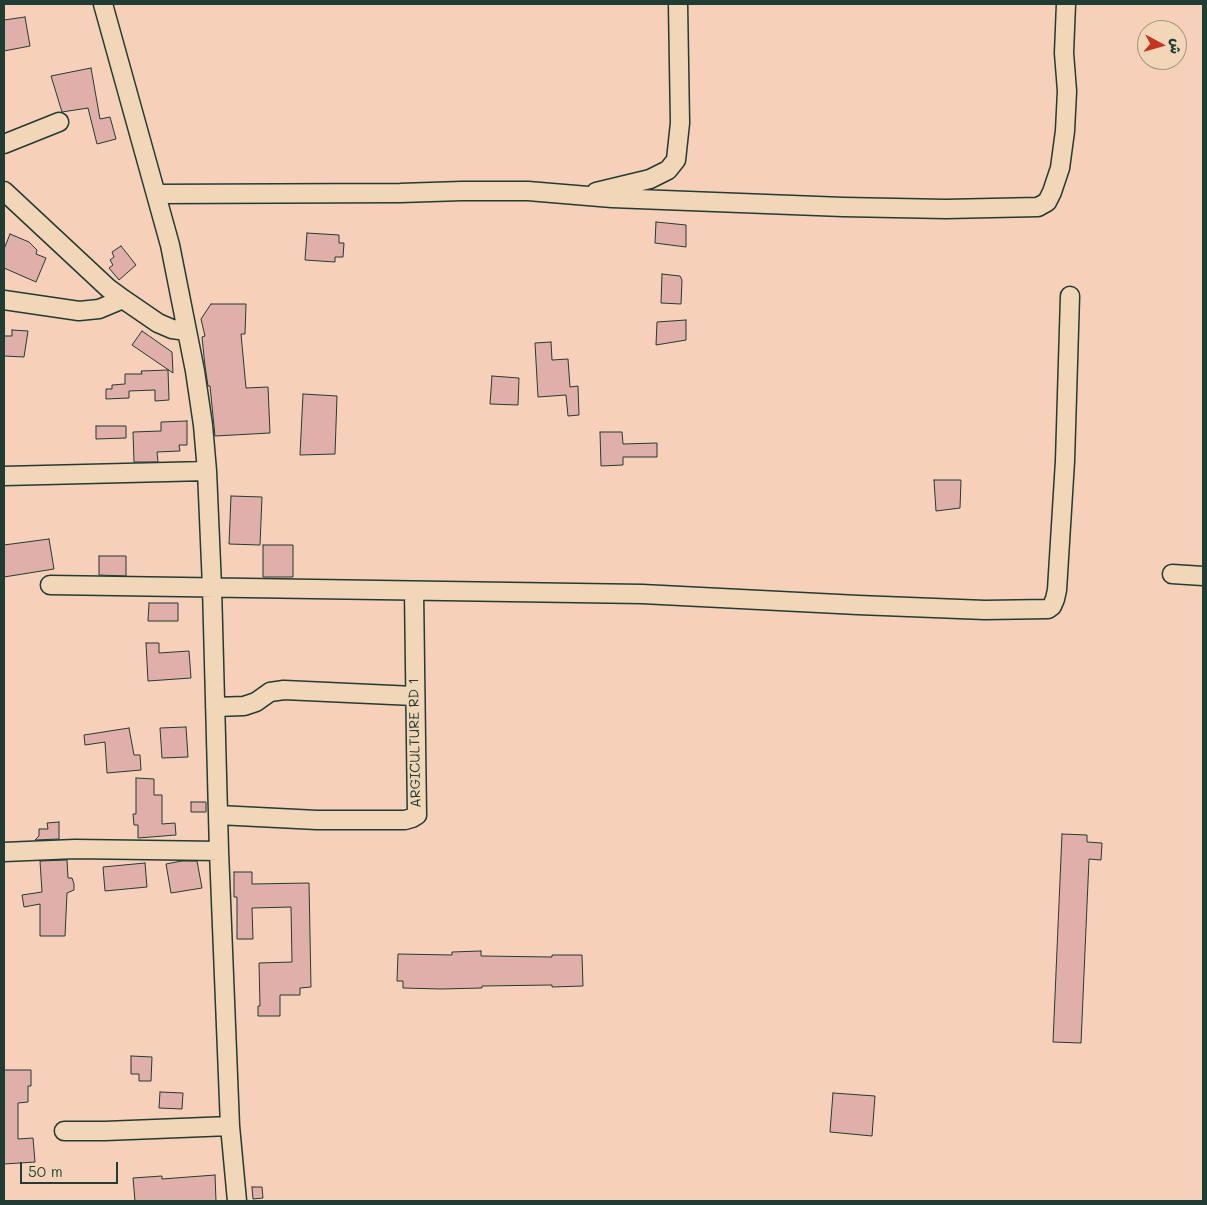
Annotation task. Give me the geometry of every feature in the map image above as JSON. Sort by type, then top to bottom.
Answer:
[{"type":"street","points":[[103,4],[170,246],[203,424],[212,587],[219,851],[230,1126],[237,1201]]},
{"type":"street","points":[[579,196],[650,179],[668,170],[676,160],[680,123],[678,4]]},
{"type":"street","points":[[156,194],[528,191],[579,196],[844,207],[946,209],[1038,207],[1047,202],[1052,192],[1060,168],[1066,131],[1067,91],[1064,53],[1066,4]]},
{"type":"street","points":[[4,144],[59,122]]},
{"type":"street","points":[[4,191],[108,288],[158,323],[172,329],[187,331]]},
{"type":"street","points":[[50,585],[642,594],[984,610],[1048,608],[1052,606],[1057,590],[1065,461],[1070,296]]},
{"type":"street","points":[[4,300],[79,311],[99,309],[123,299]]},
{"type":"street","points":[[4,476],[207,471]]},
{"type":"street","points":[[1172,574],[1203,576]]},
{"type":"street","name":"ARGICULTURE RD 1","points":[[218,815],[317,820],[405,820],[416,815],[414,591]]},
{"type":"street","points":[[215,707],[244,706],[256,702],[270,692],[284,690],[414,696]]},
{"type":"street","points":[[4,852],[75,849],[219,851]]},
{"type":"street","points":[[64,1131],[105,1132],[230,1126]]},
{"type":"building","points":[[25,17],[30,46],[4,51],[4,20]]},
{"type":"building","points":[[91,68],[100,119],[110,117],[116,139],[97,144],[88,108],[62,112],[51,76]]},
{"type":"building","points":[[656,222],[686,225],[686,247],[655,243]]},
{"type":"building","points":[[307,233],[339,235],[339,243],[344,243],[343,257],[335,257],[335,262],[305,260]]},
{"type":"building","points":[[10,234],[29,242],[37,250],[36,254],[46,258],[36,282],[4,268],[4,249]]},
{"type":"building","points":[[121,246],[136,265],[119,280],[109,268],[113,265],[110,260],[114,257],[112,252]]},
{"type":"building","points":[[662,274],[680,276],[682,280],[681,304],[661,303]]},
{"type":"building","points":[[211,304],[246,304],[245,334],[241,334],[246,388],[268,387],[270,433],[215,436],[210,386],[208,386],[202,337],[205,336],[201,319]]},
{"type":"building","points":[[686,320],[686,340],[656,345],[657,322]]},
{"type":"building","points":[[12,330],[28,331],[24,357],[4,356],[4,336],[12,336]]},
{"type":"building","points":[[142,331],[172,352],[173,373],[132,345]]},
{"type":"building","points":[[551,342],[552,360],[568,359],[570,387],[578,386],[579,415],[568,416],[566,395],[538,397],[535,343]]},
{"type":"building","points":[[168,370],[169,400],[155,401],[155,390],[129,391],[129,398],[106,399],[106,389],[112,389],[112,385],[125,384],[125,374],[142,374],[141,371]]},
{"type":"building","points":[[492,376],[519,378],[518,405],[490,404]]},
{"type":"building","points":[[303,394],[337,396],[335,454],[300,455]]},
{"type":"building","points":[[187,421],[187,445],[179,445],[180,451],[157,452],[158,462],[134,462],[133,432],[161,431],[161,422]]},
{"type":"building","points":[[96,426],[126,426],[126,438],[96,439]]},
{"type":"building","points":[[600,432],[622,432],[623,444],[657,443],[657,457],[623,457],[623,465],[601,466]]},
{"type":"building","points":[[934,480],[961,480],[960,508],[936,511]]},
{"type":"building","points":[[231,496],[262,497],[260,545],[229,544]]},
{"type":"building","points":[[49,539],[54,569],[4,577],[4,545]]},
{"type":"building","points":[[263,545],[293,545],[293,577],[263,577]]},
{"type":"building","points":[[99,556],[126,556],[126,576],[99,575]]},
{"type":"building","points":[[149,603],[178,603],[178,621],[148,621]]},
{"type":"building","points":[[146,643],[159,643],[159,653],[189,651],[191,678],[148,681]]},
{"type":"building","points":[[186,727],[188,757],[162,758],[160,728]]},
{"type":"building","points":[[129,728],[134,755],[140,755],[141,770],[107,773],[105,742],[85,745],[84,735]]},
{"type":"building","points":[[136,778],[154,779],[154,795],[162,795],[162,824],[175,823],[176,835],[138,838],[138,825],[134,825],[133,814],[136,814]]},
{"type":"building","points":[[191,802],[206,802],[206,812],[191,812]]},
{"type":"building","points":[[59,822],[59,839],[35,840],[39,836],[39,829],[48,829],[47,823]]},
{"type":"building","points":[[1062,834],[1087,835],[1087,842],[1102,843],[1101,860],[1089,859],[1081,1043],[1053,1042]]},
{"type":"building","points":[[67,860],[68,878],[72,878],[74,890],[67,893],[65,936],[40,936],[40,904],[24,907],[22,895],[42,892],[40,861]]},
{"type":"building","points":[[197,861],[202,888],[171,893],[166,864]]},
{"type":"building","points":[[145,863],[147,887],[105,891],[103,867]]},
{"type":"building","points":[[234,872],[252,872],[252,884],[309,883],[311,987],[300,988],[300,995],[280,995],[280,1016],[258,1016],[258,1006],[260,1006],[259,963],[292,962],[291,907],[252,908],[253,939],[237,939],[237,897],[234,897]]},
{"type":"building","points":[[481,951],[481,956],[552,957],[552,955],[582,955],[583,986],[403,988],[403,981],[397,981],[398,954],[452,955],[452,952]]},
{"type":"building","points":[[131,1056],[152,1057],[151,1081],[139,1081],[139,1074],[131,1074]]},
{"type":"building","points":[[4,1070],[31,1070],[28,1102],[18,1103],[18,1139],[33,1138],[35,1162],[4,1164]]},
{"type":"building","points":[[160,1092],[183,1093],[182,1109],[159,1108]]},
{"type":"building","points":[[833,1093],[875,1096],[872,1136],[830,1132]]},
{"type":"building","points":[[215,1175],[216,1201],[135,1201],[133,1178],[162,1176],[162,1179]]},
{"type":"building","points":[[252,1187],[262,1187],[263,1198],[253,1199]]}]
